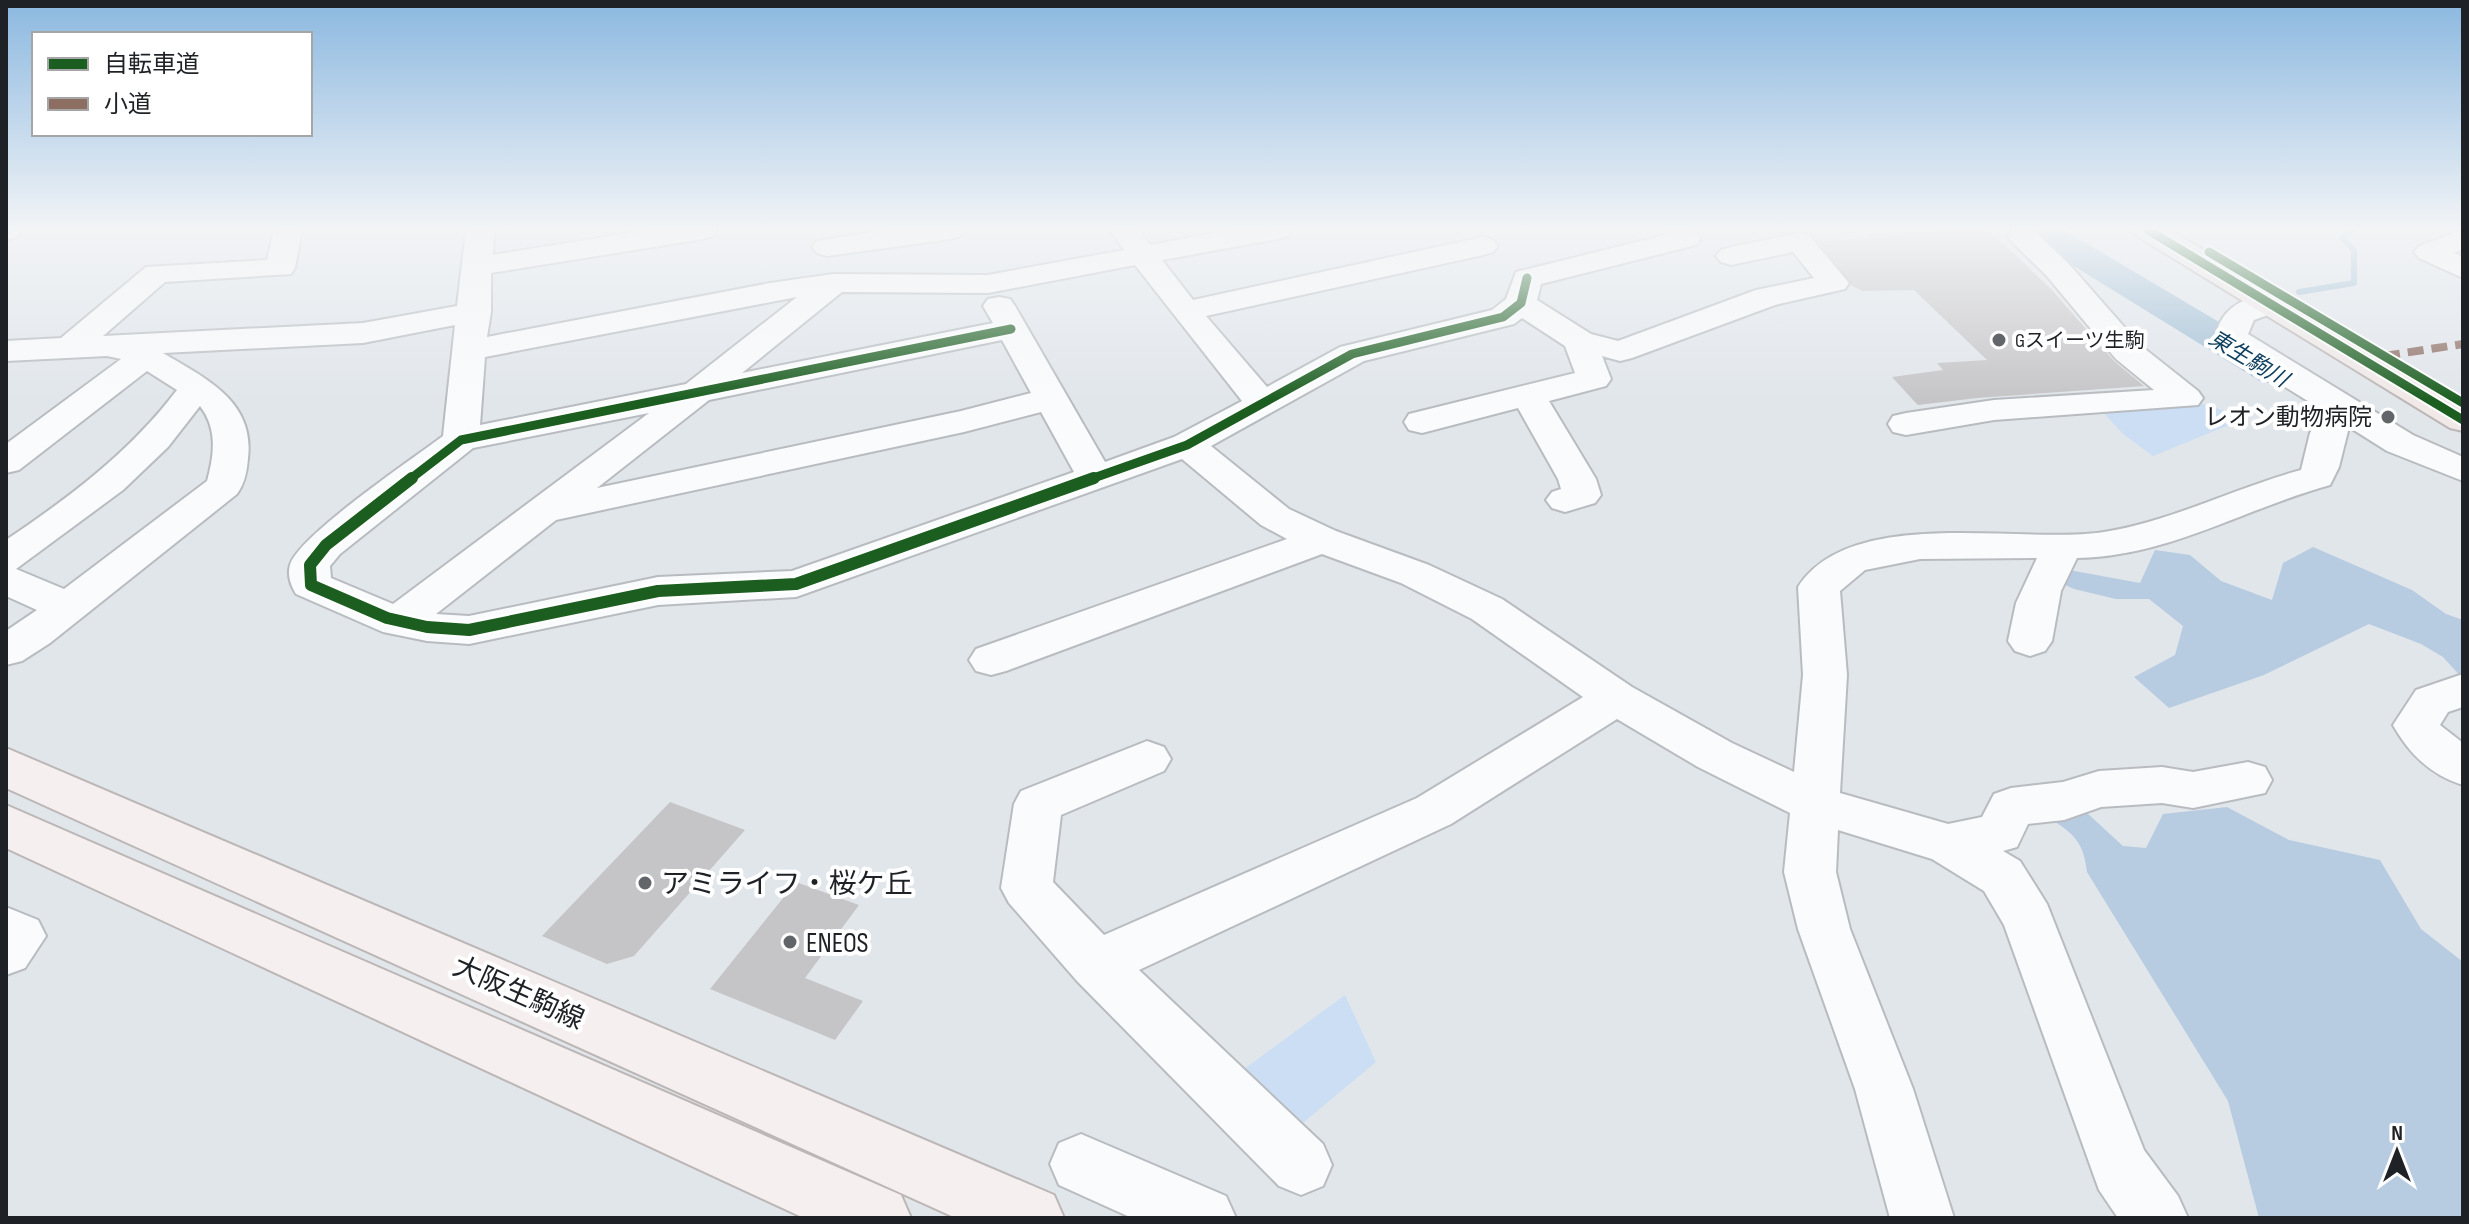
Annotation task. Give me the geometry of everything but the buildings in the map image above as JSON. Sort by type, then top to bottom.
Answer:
[{"type":"highway","points":[[2241,287],[2463,420]]},
{"type":"highway","points":[[2267,287],[2463,403]]},
{"type":"main road","name":"大阪生駒線","points":[[6,767],[1031,1218]]},
{"type":"main road","points":[[6,825],[878,1218]]},
{"type":"street","points":[[107,349],[148,287]]},
{"type":"street","points":[[461,440],[477,287]]},
{"type":"street","points":[[470,350],[804,287]]},
{"type":"street","points":[[398,622],[694,395],[828,287]]},
{"type":"street","points":[[990,287],[1096,479]]},
{"type":"street","points":[[1167,287],[1263,404]]},
{"type":"street","points":[[1185,311],[1279,287]]},
{"type":"street","points":[[1520,287],[1580,341],[1620,351],[1767,297],[1814,287]]},
{"type":"street","points":[[1011,329],[461,440],[326,545],[310,565],[311,585],[357,608],[398,622],[438,630],[469,630],[658,591],[796,584],[1187,445],[1352,354],[1503,317],[1524,291],[1536,287]]},
{"type":"street","points":[[1906,424],[1994,410],[2186,398],[2128,352],[2073,287]]},
{"type":"street","points":[[2268,304],[2240,314],[2232,336],[2341,414],[2463,470]]},
{"type":"street","points":[[6,351],[107,349],[363,333],[475,312]]},
{"type":"street","points":[[1422,422],[1594,379],[1580,341]]},
{"type":"street","points":[[11,658],[67,607],[224,486],[233,454],[231,426],[218,404],[196,388],[107,349]]},
{"type":"street","points":[[7,462],[103,386],[130,370],[107,349]]},
{"type":"street","points":[[6,559],[89,502],[126,471],[172,424],[196,388]]},
{"type":"street","points":[[1529,397],[1577,479],[1582,495],[1565,500]]},
{"type":"street","points":[[543,511],[964,421],[1052,398]]},
{"type":"street","points":[[1922,1218],[1884,1089],[1824,929],[1810,872],[1825,675],[1819,587],[1852,560],[1882,552],[1920,546],[2102,545],[2177,528],[2277,488],[2317,477],[2329,426],[2341,414]]},
{"type":"street","points":[[1187,445],[1275,517],[1322,540],[1415,574],[1487,609],[1616,698],[1715,755],[1817,805],[1948,844],[2002,876],[2028,920],[2121,1169],[2156,1218]]},
{"type":"street","points":[[991,660],[1322,540]]},
{"type":"street","points":[[2030,641],[2032,617],[2046,573],[2064,547]]},
{"type":"street","points":[[6,580],[67,607]]},
{"type":"street","points":[[2463,690],[2432,701],[2416,725],[2424,739],[2463,767]]},
{"type":"street","points":[[1096,964],[1434,811],[1616,698]]},
{"type":"street","points":[[1147,759],[1038,804],[1027,888],[1096,964],[1301,1165]]},
{"type":"street","points":[[1948,844],[1999,833],[2011,807],[2064,801],[2099,789],[2162,785],[2193,790],[2248,780]]},
{"type":"street","points":[[6,929],[19,936],[6,952]]},
{"type":"street","points":[[1081,1164],[1204,1218]]},
{"type":"shaded area","points":[[2200,403],[2246,418],[2153,456],[2123,434],[2101,410]]},
{"type":"shaded area","points":[[2313,547],[2412,590],[2446,614],[2463,620],[2463,679],[2443,657],[2421,644],[2369,624],[2264,675],[2169,708],[2134,677],[2175,655],[2183,626],[2149,599],[2116,599],[2074,589],[2053,580],[2069,570],[2140,583],[2155,550],[2190,555],[2221,581],[2272,600],[2283,563]]},
{"type":"shaded area","points":[[2227,807],[2289,840],[2380,860],[2421,929],[2463,962],[2463,1218],[2259,1218],[2228,1101],[2087,872],[2078,842],[2055,822],[2054,813],[2087,813],[2123,846],[2146,848],[2163,814]]},
{"type":"shaded area","points":[[1345,995],[1376,1062],[1292,1132],[1233,1077]]},
{"type":"waterway","name":"東生駒川","points":[[2137,287],[2274,372]]},
{"type":"waterway","points":[[2299,292],[2329,287]]},
{"type":"marked path","points":[[2384,356],[2463,344]]},
{"type":"cycle path","points":[[1011,329],[461,440],[326,545],[310,565],[311,585],[387,618],[427,627],[469,630],[658,591],[796,584],[1187,445],[1352,354],[1503,317],[1521,303],[1525,287]]},
{"type":"cycle path","points":[[2243,287],[2463,420]]},
{"type":"cycle path","points":[[2268,287],[2463,403]]},
{"type":"place","name":"Gスイーツ生駒","points":[[1999,340]]},
{"type":"place","name":"レオン動物病院","points":[[2388,417]]},
{"type":"place","name":"アミライフ・桜ケ丘","points":[[645,883]]},
{"type":"place","name":"ENEOS","points":[[790,942]]}]
